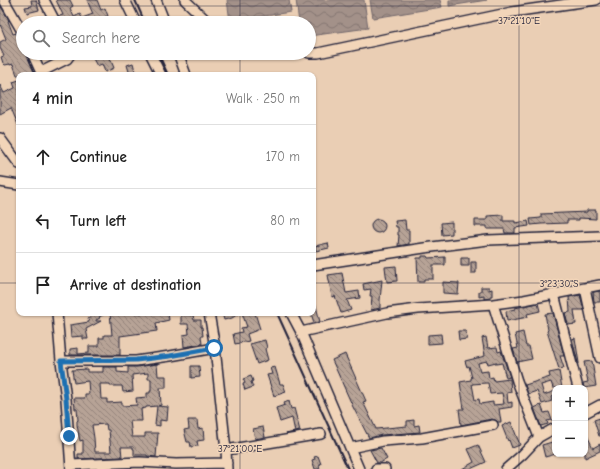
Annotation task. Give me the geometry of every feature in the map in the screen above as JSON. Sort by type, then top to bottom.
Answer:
[{"type":"street","points":[[4,0],[16,21]]},
{"type":"street","points":[[44,0],[52,16]]},
{"type":"street","points":[[125,0],[133,16]]},
{"type":"street","points":[[156,0],[162,16]]},
{"type":"street","points":[[185,0],[202,16]]},
{"type":"street","points":[[316,53],[512,12],[596,0]]},
{"type":"street","points":[[35,60],[41,72]]},
{"type":"street","points":[[46,72],[67,60]]},
{"type":"street","points":[[154,60],[160,72]]},
{"type":"street","points":[[181,60],[185,72]]},
{"type":"street","points":[[0,138],[16,160]]},
{"type":"street","points":[[0,182],[16,185]]},
{"type":"street","points":[[316,265],[488,240],[600,236]]},
{"type":"street","points":[[300,332],[418,309],[493,304],[524,300],[600,285]]},
{"type":"street","points":[[585,288],[600,358]]},
{"type":"street","points":[[554,294],[577,385]]},
{"type":"street","points":[[493,304],[517,381],[539,437]]},
{"type":"street","points":[[57,316],[71,467],[140,462],[227,466],[209,316]]},
{"type":"street","points":[[292,316],[360,469]]},
{"type":"street","points":[[61,361],[136,360],[170,356],[214,348]]},
{"type":"street","points":[[588,411],[600,405]]},
{"type":"street","points":[[350,448],[383,441],[422,438],[493,425]]},
{"type":"street","points":[[506,469],[539,437],[552,430]]},
{"type":"street","points":[[226,450],[321,434]]},
{"type":"street","points":[[376,469],[385,469]]},
{"type":"water","points":[[227,0],[289,0],[291,12],[264,16],[229,16]]},
{"type":"water","points":[[296,0],[364,0],[368,28],[316,35],[316,16],[298,16]]},
{"type":"water","points":[[370,0],[440,0],[442,7],[373,18]]},
{"type":"water","points":[[449,0],[487,0],[449,6]]},
{"type":"building","points":[[31,0],[36,0],[39,10],[27,13],[25,7],[32,6]]},
{"type":"building","points":[[56,0],[70,0],[73,6],[70,8],[74,16],[59,16],[63,15]]},
{"type":"building","points":[[87,0],[97,0],[101,10],[105,8],[108,16],[88,16],[93,14]]},
{"type":"building","points":[[0,5],[9,20],[8,21],[13,34],[16,33],[16,60],[29,60],[34,72],[16,72],[13,64],[5,65],[3,63],[1,57],[4,56],[0,48],[0,42],[6,39],[0,24]]},
{"type":"building","points":[[94,60],[111,60],[114,68],[105,72],[102,64],[97,66]]},
{"type":"building","points":[[133,63],[135,72],[129,72],[127,65]]},
{"type":"building","points":[[16,81],[16,120],[11,108],[0,114],[0,85],[4,93],[15,88],[13,82]]},
{"type":"building","points":[[587,210],[596,210],[596,219],[579,218],[579,220],[567,220],[567,223],[531,225],[530,219],[541,218],[541,214],[587,212]]},
{"type":"building","points":[[503,215],[503,221],[515,221],[515,223],[528,221],[529,226],[515,228],[515,233],[505,233],[504,229],[487,229],[487,226],[475,226],[475,220],[487,220],[487,216]]},
{"type":"building","points":[[375,219],[381,219],[385,223],[385,229],[381,233],[375,233],[371,229],[371,223]]},
{"type":"building","points":[[405,220],[406,230],[409,230],[409,244],[398,246],[399,235],[398,227],[396,227],[395,221]]},
{"type":"building","points":[[452,222],[452,234],[442,235],[441,223]]},
{"type":"building","points":[[328,243],[329,248],[316,251],[316,246]]},
{"type":"building","points":[[422,256],[427,256],[428,258],[445,257],[445,265],[433,265],[433,279],[424,279],[424,282],[418,282],[417,258],[422,258]]},
{"type":"building","points":[[461,258],[469,258],[469,266],[461,266]]},
{"type":"building","points":[[471,262],[476,262],[476,273],[471,273]]},
{"type":"building","points":[[396,266],[397,281],[387,282],[385,267]]},
{"type":"building","points":[[342,273],[346,293],[359,291],[360,298],[347,300],[351,310],[341,313],[335,296],[332,297],[328,275]]},
{"type":"building","points":[[382,280],[380,308],[371,310],[371,289],[364,290],[363,284]]},
{"type":"building","points":[[443,282],[459,283],[458,294],[443,293]]},
{"type":"building","points":[[481,287],[489,287],[489,290],[492,289],[492,296],[490,296],[490,298],[484,299],[484,296],[479,297]]},
{"type":"building","points":[[600,291],[600,302],[594,302],[593,292]]},
{"type":"building","points":[[580,295],[584,310],[574,310],[576,324],[568,325],[565,313],[570,312],[569,297]]},
{"type":"building","points":[[538,303],[540,311],[527,314],[528,317],[507,321],[506,311]]},
{"type":"building","points":[[316,306],[320,322],[314,323],[312,316],[316,316]]},
{"type":"building","points":[[553,313],[564,356],[560,356],[564,368],[559,369],[547,331],[545,314]]},
{"type":"building","points":[[101,316],[96,321],[101,321],[86,329],[88,339],[83,339],[83,336],[71,337],[70,325],[89,322],[88,319],[91,317]]},
{"type":"building","points":[[110,316],[168,316],[169,320],[156,323],[157,331],[120,336],[120,355],[70,355],[70,349],[78,348],[78,354],[89,353],[89,346],[99,346],[99,338],[104,338],[104,335],[112,335]]},
{"type":"building","points":[[181,316],[193,316],[194,320],[201,320],[203,336],[201,336],[202,344],[184,347],[183,335],[189,334],[188,324],[181,324]]},
{"type":"building","points":[[223,316],[235,316],[232,318],[224,320]]},
{"type":"building","points":[[243,316],[256,316],[260,329],[247,334],[249,341],[235,344],[233,334],[242,332],[241,328],[247,327]]},
{"type":"building","points":[[458,331],[466,331],[467,339],[459,340]]},
{"type":"building","points":[[523,332],[526,346],[529,346],[532,359],[517,362],[513,349],[518,348],[515,334]]},
{"type":"building","points":[[441,334],[442,343],[428,344],[428,335]]},
{"type":"building","points":[[486,337],[488,348],[497,347],[498,352],[501,351],[510,377],[506,378],[502,363],[496,364],[496,362],[488,364],[487,361],[478,363],[480,372],[488,371],[489,378],[493,377],[494,381],[510,379],[511,392],[507,393],[508,403],[512,402],[512,407],[499,409],[501,422],[492,419],[461,425],[459,409],[464,409],[460,382],[471,380],[472,378],[469,366],[467,367],[465,361],[485,356],[482,338]],"holes":[[[488,383],[490,394],[502,393],[504,404],[493,405],[493,402],[480,404],[479,399],[475,400],[472,384]]]},
{"type":"building","points":[[575,338],[579,363],[572,339]]},
{"type":"building","points":[[265,340],[267,348],[265,349],[268,360],[257,364],[250,344]]},
{"type":"building","points":[[345,354],[366,401],[363,402],[376,429],[407,426],[407,421],[414,420],[414,426],[419,425],[420,432],[382,435],[369,438],[332,360]]},
{"type":"building","points":[[592,361],[596,386],[588,387],[588,385],[583,385],[583,383],[588,382],[584,362]]},
{"type":"building","points":[[157,364],[158,376],[166,376],[166,388],[160,388],[161,405],[158,406],[168,407],[167,421],[160,420],[160,426],[155,425],[157,406],[141,409],[142,421],[130,421],[132,437],[145,437],[145,433],[158,433],[156,457],[134,455],[133,447],[121,447],[122,457],[78,459],[78,454],[83,454],[83,440],[80,441],[77,425],[77,409],[75,409],[74,398],[85,398],[85,394],[89,394],[88,381],[74,383],[72,370],[87,369],[87,372],[103,372],[103,367],[117,367],[117,372],[128,373],[128,367]],"holes":[[[148,373],[148,379],[151,379],[151,391],[150,393],[147,393],[147,397],[136,398],[137,405],[122,406],[122,402],[107,403],[107,399],[101,399],[100,384],[122,386],[123,392],[133,391],[132,375]],[[106,424],[107,430],[109,430],[111,452],[95,452],[92,425]]]},
{"type":"building","points":[[191,366],[199,366],[200,377],[191,378]]},
{"type":"building","points":[[275,367],[280,384],[283,384],[286,392],[274,396],[267,375],[272,374],[270,368]]},
{"type":"building","points":[[559,371],[561,385],[552,385],[551,382],[541,385],[544,395],[552,392],[552,401],[542,404],[537,391],[528,394],[525,385],[550,377],[549,373]]},
{"type":"building","points":[[251,376],[253,387],[245,390],[243,384],[245,383],[243,379]]},
{"type":"building","points":[[289,401],[291,409],[294,408],[300,431],[286,434],[295,432],[292,418],[280,422],[276,408],[285,405],[284,403]]},
{"type":"building","points":[[541,405],[544,413],[549,412],[552,420],[547,421],[548,424],[541,426],[534,408]]},
{"type":"building","points":[[600,418],[600,436],[599,436],[594,420]]},
{"type":"building","points":[[188,420],[197,420],[198,429],[203,428],[204,440],[197,441],[198,446],[191,447],[190,442],[187,442],[184,430],[189,429]]},
{"type":"building","points":[[511,422],[520,445],[512,448],[502,426]]},
{"type":"building","points":[[263,427],[265,437],[255,439],[253,429]]},
{"type":"building","points":[[588,437],[593,448],[600,444],[600,451],[588,457]]},
{"type":"building","points":[[552,442],[552,455],[545,457],[542,445]]},
{"type":"building","points":[[478,445],[486,462],[470,469],[462,469],[474,462],[468,449]]},
{"type":"building","points":[[381,448],[387,459],[377,463],[370,450]]},
{"type":"building","points":[[318,456],[321,464],[319,465],[320,469],[315,469],[312,460],[315,459],[314,457]]},
{"type":"railway","points":[[135,0],[142,16]]},
{"type":"railway","points":[[161,60],[167,72]]},
{"type":"railway","points":[[278,316],[348,469]]},
{"type":"route","points":[[69,436],[61,361],[136,360],[170,356],[214,348]]}]
